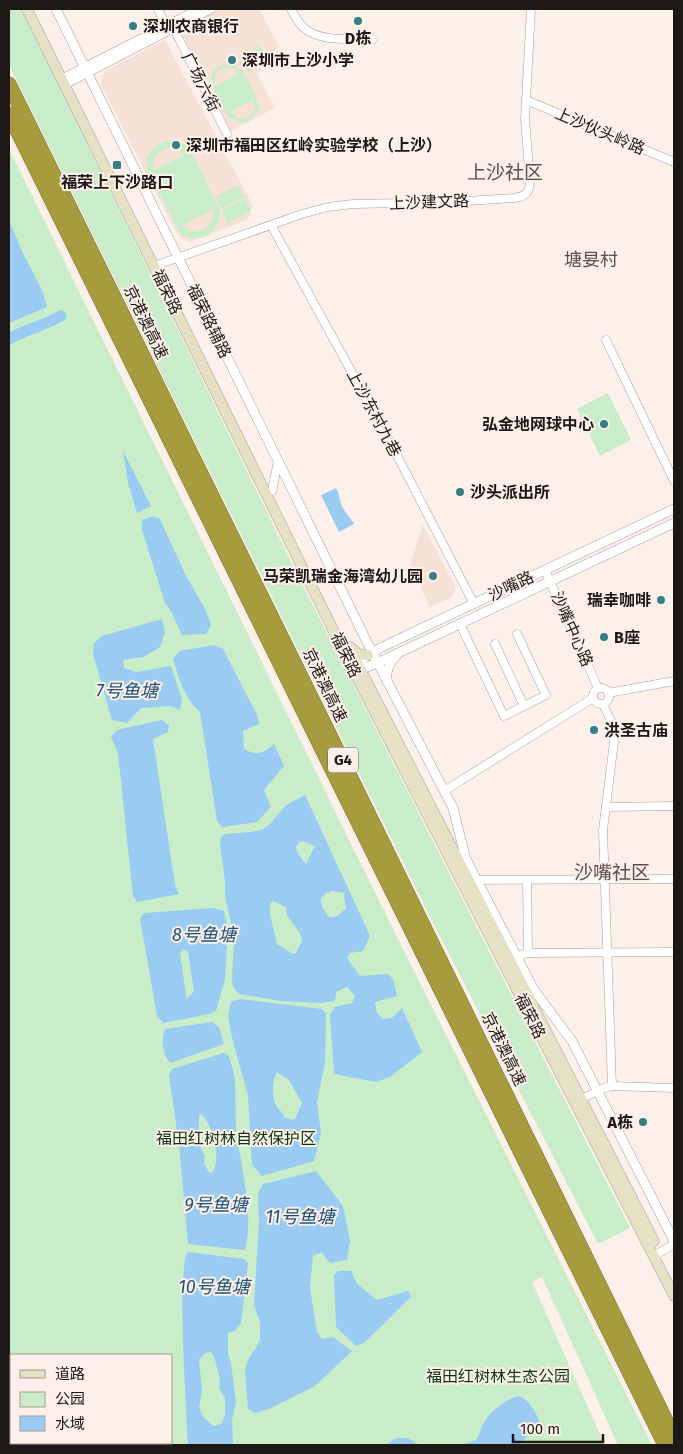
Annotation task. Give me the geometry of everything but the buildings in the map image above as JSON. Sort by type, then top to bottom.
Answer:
[{"type":"highway","name":"京港澳高速","points":[[9,84],[674,1437]]},
{"type":"highway","name":"京港澳高速","points":[[9,114],[665,1445]]},
{"type":"main road","name":"福荣路","points":[[27,9],[66,80]]},
{"type":"main road","name":"福荣路","points":[[34,9],[66,80],[356,668],[657,1254],[674,1281]]},
{"type":"main road","name":"福荣路","points":[[157,265],[272,491],[349,647],[356,668],[472,880],[578,1101]]},
{"type":"main road","points":[[349,647],[358,654],[370,654]]},
{"type":"main road","points":[[520,980],[534,990],[532,1004]]},
{"type":"main road","name":"福荣路","points":[[657,1254],[674,1296]]},
{"type":"street","name":"福荣路辅路","points":[[56,9],[363,634],[370,654],[387,681],[455,813],[472,880],[534,990],[569,1036],[674,1243]]},
{"type":"street","name":"广场六街","points":[[158,9],[170,27],[228,134]]},
{"type":"street","points":[[170,27],[199,9]]},
{"type":"street","points":[[66,80],[170,27],[211,9]]},
{"type":"street","points":[[291,9],[302,26],[317,35],[373,39]]},
{"type":"street","name":"上沙建文路","points":[[157,265],[316,210],[341,205],[452,202],[523,196],[527,193],[530,182],[525,119],[531,9]]},
{"type":"street","name":"上沙伙头岭路","points":[[526,100],[674,162]]},
{"type":"street","name":"上沙东村九巷","points":[[271,225],[392,446],[474,604]]},
{"type":"street","points":[[606,340],[674,482]]},
{"type":"street","points":[[272,491],[278,461]]},
{"type":"street","name":"沙嘴路","points":[[356,668],[370,654],[392,642],[674,509]]},
{"type":"street","name":"沙嘴路","points":[[356,668],[377,663],[674,523]]},
{"type":"street","name":"沙嘴中心路","points":[[545,570],[598,688]]},
{"type":"street","points":[[460,624],[504,716],[546,695],[517,634]]},
{"type":"street","points":[[363,634],[376,642],[392,642]]},
{"type":"street","points":[[495,644],[524,706]]},
{"type":"street","points":[[387,681],[388,667],[401,652]]},
{"type":"street","points":[[608,693],[674,681]]},
{"type":"street","points":[[603,704],[598,704],[593,698],[594,691],[598,688],[605,689],[608,693]]},
{"type":"street","points":[[603,704],[607,701],[608,693]]},
{"type":"street","points":[[444,791],[593,698]]},
{"type":"street","points":[[603,704],[611,721],[614,742],[604,830],[604,880],[612,1086]]},
{"type":"street","points":[[606,807],[674,806]]},
{"type":"street","points":[[472,880],[674,879]]},
{"type":"street","points":[[527,880],[528,953]]},
{"type":"street","points":[[516,956],[528,953],[674,952]]},
{"type":"street","points":[[578,1101],[612,1086],[674,1088]]},
{"type":"street","points":[[657,1254],[674,1243]]},
{"type":"shaded area","name":"深圳市上沙小学","points":[[216,9],[259,9],[279,46],[257,74],[275,108],[231,131],[180,29]]},
{"type":"shaded area","name":"深圳市福田区红岭实验学校（上沙）","points":[[165,40],[253,206],[247,220],[189,242],[178,236],[100,83],[105,71]]},
{"type":"shaded area","name":"马荣凯瑞金海湾幼儿园","points":[[423,525],[456,587],[452,597],[430,607],[410,565]]},
{"type":"green space","points":[[9,9],[21,9],[303,586],[630,1228],[598,1244],[430,917],[9,65]]},
{"type":"green space","points":[[258,45],[268,54],[249,73],[240,63]]},
{"type":"green space","points":[[224,64],[232,64],[239,68],[246,76],[255,94],[258,106],[258,111],[250,121],[237,122],[232,120],[226,113],[211,81],[213,71]],"holes":[[[228,67],[235,69],[239,74],[216,86],[215,76],[221,69]],[[253,100],[255,110],[248,118],[238,119],[230,112]]]},
{"type":"green space","points":[[173,140],[184,144],[191,151],[220,211],[217,226],[212,232],[200,238],[185,236],[179,232],[146,168],[150,152],[158,145]],"holes":[[[173,147],[180,150],[184,155],[154,170],[155,157],[164,149]],[[212,210],[212,219],[204,229],[190,231],[182,225]]]},
{"type":"green space","name":"福田红树林自然保护区","points":[[9,149],[399,941],[652,1445],[618,1445],[542,1277],[532,1282],[605,1445],[9,1445]]},
{"type":"green space","points":[[238,185],[244,197],[221,209],[215,197]]},
{"type":"green space","points":[[245,199],[251,211],[228,223],[222,210]]},
{"type":"green space","name":"弘金地网球中心","points":[[608,393],[631,440],[600,456],[577,409]]},
{"type":"water","points":[[9,220],[21,249],[42,290],[47,307],[9,323]]},
{"type":"water","points":[[123,451],[151,506],[137,513],[128,483]]},
{"type":"water","points":[[336,488],[343,508],[354,524],[339,532],[321,495]]},
{"type":"water","points":[[153,516],[160,519],[184,572],[206,611],[211,625],[206,634],[182,635],[171,611],[165,603],[142,530],[142,520]]},
{"type":"water","name":"7号鱼塘","points":[[162,619],[165,632],[160,647],[143,657],[123,660],[124,668],[137,672],[171,666],[182,699],[180,710],[170,706],[141,708],[127,723],[112,720],[93,654],[94,643],[102,636]]},
{"type":"water","points":[[214,645],[223,649],[257,715],[259,724],[243,731],[244,749],[253,753],[260,753],[274,744],[284,766],[264,790],[271,807],[257,822],[222,827],[217,821],[200,712],[186,695],[173,658],[180,651]]},
{"type":"water","points":[[162,720],[169,725],[168,732],[153,739],[175,885],[179,894],[137,902],[133,896],[118,753],[111,737],[117,730]]},
{"type":"water","points":[[305,795],[370,936],[363,951],[350,953],[347,958],[360,976],[388,974],[393,979],[397,996],[375,1002],[377,1013],[383,1019],[392,1018],[402,1008],[422,1052],[390,1077],[376,1082],[334,1074],[330,1014],[335,1007],[352,1003],[355,996],[347,987],[336,992],[335,1001],[322,1003],[280,1001],[239,994],[232,982],[234,937],[225,896],[221,837],[225,834],[261,830],[269,825],[286,805]],"holes":[[[303,841],[315,846],[306,864],[298,854],[296,847],[299,842]],[[332,891],[345,893],[346,908],[340,914],[329,917],[323,909],[321,899]],[[273,901],[286,907],[287,915],[301,935],[302,941],[296,953],[293,954],[277,944],[270,914],[270,903]]]},
{"type":"water","name":"8号鱼塘","points":[[213,908],[224,911],[228,930],[225,979],[216,1011],[210,1014],[163,1023],[157,1016],[140,918],[144,913]],"holes":[[[184,949],[188,952],[194,991],[188,998],[185,996],[180,953]]]},
{"type":"water","points":[[240,999],[322,1009],[326,1014],[325,1063],[317,1102],[321,1134],[314,1161],[262,1176],[252,1165],[248,1095],[232,1038],[228,1016],[231,1002]],"holes":[[[278,1073],[289,1080],[302,1103],[295,1119],[292,1120],[284,1117],[277,1107],[273,1095],[276,1074]]]},
{"type":"water","points":[[212,1022],[219,1027],[224,1044],[170,1063],[163,1047],[165,1029]]},
{"type":"water","name":"9号鱼塘","points":[[224,1053],[229,1056],[235,1079],[236,1128],[248,1206],[248,1236],[245,1250],[188,1244],[179,1145],[169,1075],[172,1069]],"holes":[[[201,1114],[215,1142],[216,1160],[212,1173],[209,1172],[204,1164],[205,1156],[199,1141],[199,1116]]]},
{"type":"water","name":"11号鱼塘","points":[[316,1171],[343,1206],[350,1241],[347,1260],[330,1263],[322,1253],[313,1255],[310,1288],[317,1332],[322,1339],[333,1337],[352,1351],[315,1386],[271,1408],[255,1413],[248,1409],[245,1370],[248,1360],[260,1341],[260,1322],[254,1305],[259,1222],[258,1193],[263,1184]]},
{"type":"water","name":"10号鱼塘","points":[[188,1252],[244,1259],[248,1263],[241,1323],[235,1331],[228,1333],[228,1355],[231,1363],[236,1402],[232,1420],[233,1445],[188,1445],[182,1312],[185,1264]],"holes":[[[210,1352],[214,1356],[220,1379],[219,1388],[225,1398],[225,1416],[221,1424],[213,1426],[202,1416],[199,1406],[202,1391],[199,1360],[205,1353]]]},
{"type":"water","points":[[338,1271],[351,1271],[357,1284],[377,1300],[408,1291],[411,1297],[365,1342],[356,1346],[336,1327],[334,1276]]},
{"type":"water","points":[[518,1396],[532,1406],[540,1423],[520,1444],[462,1445],[476,1440],[482,1426],[492,1412],[507,1401]]},
{"type":"water","points":[[399,1438],[407,1438],[420,1445],[387,1445]]},
{"type":"waterway","points":[[9,339],[61,316]]},
{"type":"place","name":"D栋","points":[[358,21]]},
{"type":"place","name":"深圳农商银行","points":[[133,26]]},
{"type":"place","name":"深圳市上沙小学","points":[[232,60]]},
{"type":"place","name":"深圳市福田区红岭实验学校（上沙）","points":[[176,145]]},
{"type":"place","name":"福荣上下沙路口","points":[[117,165]]},
{"type":"place","name":"弘金地网球中心","points":[[604,424]]},
{"type":"place","name":"沙头派出所","points":[[460,492]]},
{"type":"place","name":"马荣凯瑞金海湾幼儿园","points":[[433,576]]},
{"type":"place","name":"瑞幸咖啡","points":[[661,600]]},
{"type":"place","name":"B座","points":[[604,637]]},
{"type":"place","name":"洪圣古庙","points":[[594,730]]},
{"type":"place","name":"A栋","points":[[643,1122]]},
{"type":"district","name":"上沙社区","points":[[505,172]]},
{"type":"district","name":"塘妟村","points":[[591,260]]},
{"type":"district","name":"沙嘴社区","points":[[612,872]]},
{"type":"park label","name":"福田红树林生态公园","points":[[498,1376]]}]
